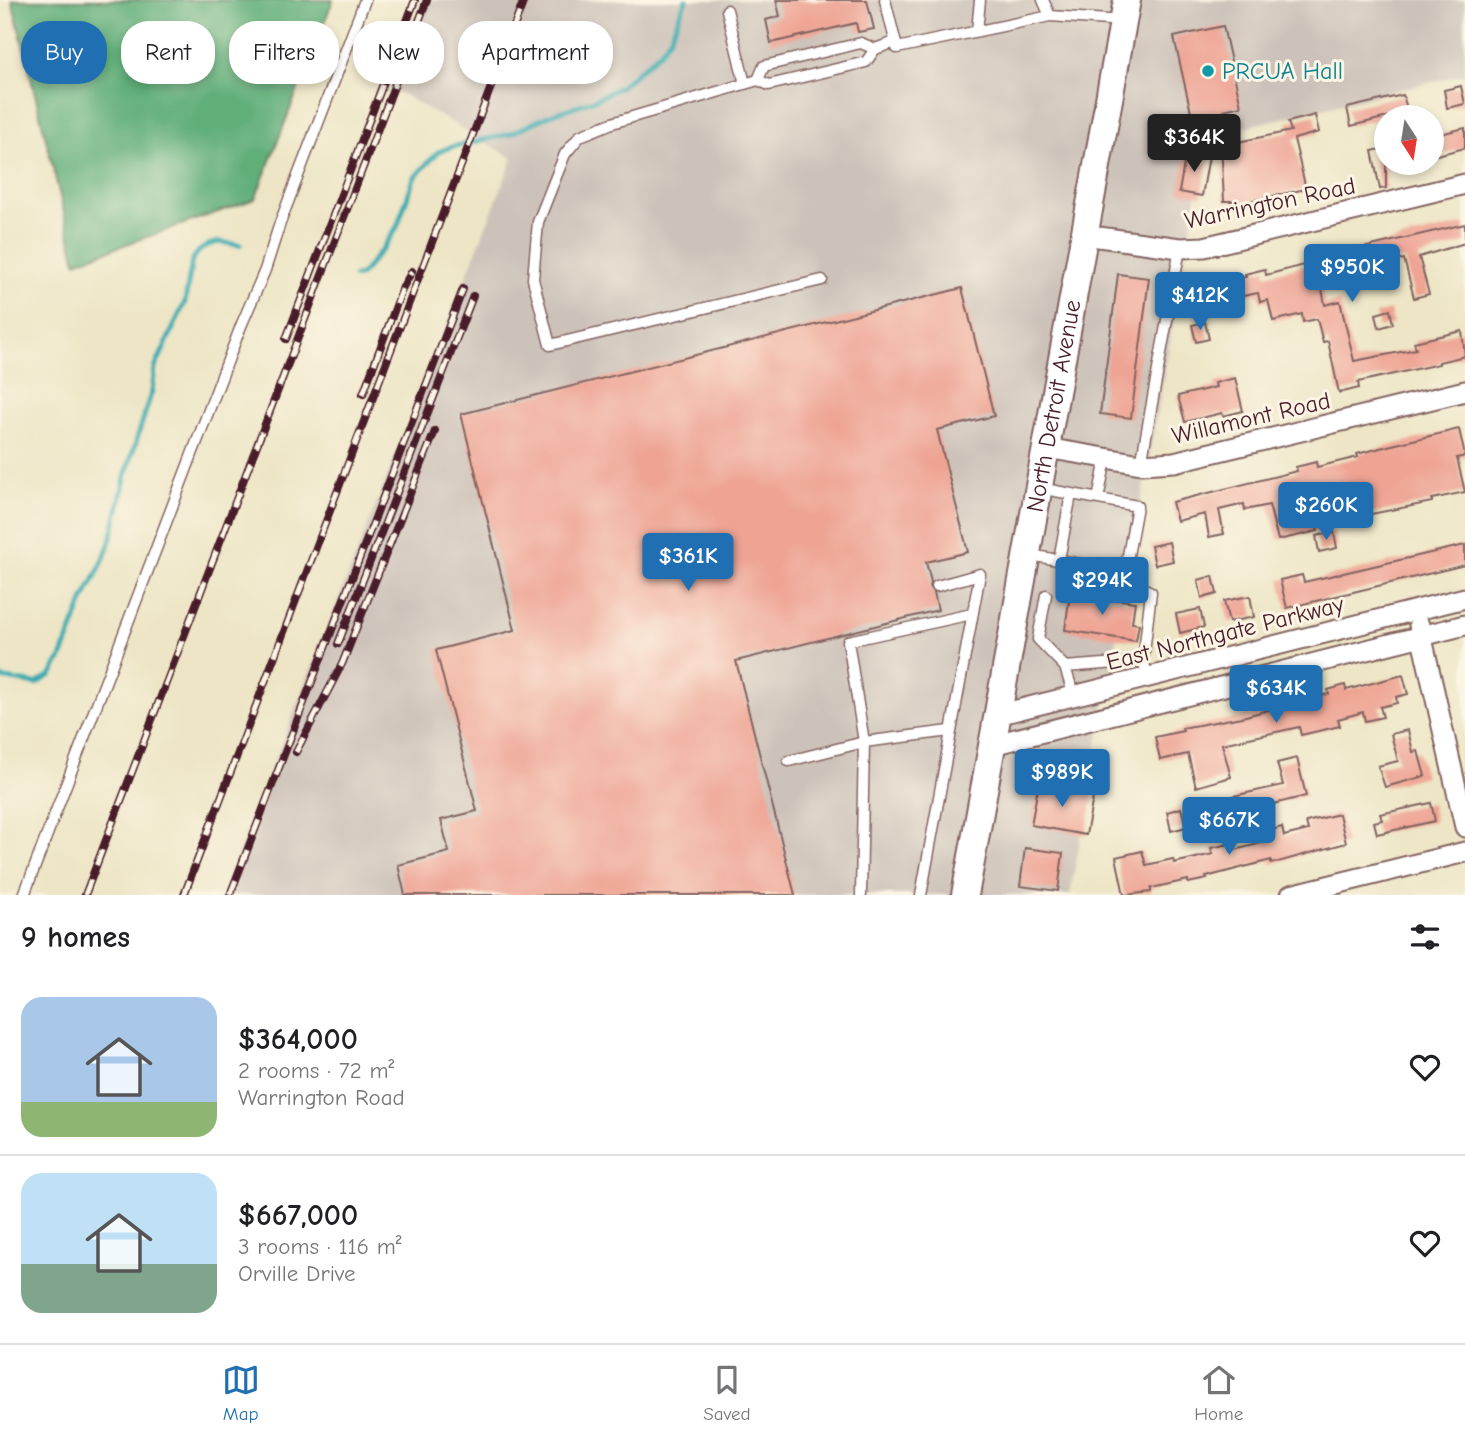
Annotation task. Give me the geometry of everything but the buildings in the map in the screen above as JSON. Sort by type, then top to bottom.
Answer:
[{"type":"main road","name":"North Detroit Avenue","points":[[965,895],[997,715],[1029,617],[1026,554],[1125,10]]},
{"type":"street","name":"Warrington Road","points":[[1084,235],[1180,248],[1204,247],[1465,184]]},
{"type":"street","name":"Willamont Road","points":[[1046,448],[1140,464],[1174,462],[1465,391]]},
{"type":"street","name":"East Northgate Parkway","points":[[997,715],[1073,696],[1145,669],[1465,598]]},
{"type":"street","points":[[1416,610],[1465,828]]},
{"type":"street","name":"East Northgate Parkway","points":[[992,745],[1465,625]]},
{"type":"street","points":[[1291,895],[1465,852]]},
{"type":"lane","points":[[24,895],[231,351],[265,270],[280,222],[365,0]]},
{"type":"lane","points":[[886,0],[897,48],[1049,16],[1125,10]]},
{"type":"lane","points":[[977,31],[980,0]]},
{"type":"lane","points":[[1043,0],[1049,16]]},
{"type":"lane","points":[[727,10],[745,84]]},
{"type":"lane","points":[[822,280],[550,345],[533,279],[538,222],[565,154],[580,136],[612,123],[758,80],[769,85],[866,62],[875,49],[895,42]]},
{"type":"lane","points":[[758,80],[764,66],[861,43],[875,49]]},
{"type":"lane","points":[[1140,464],[1180,248]]},
{"type":"lane","points":[[1098,499],[1106,459]]},
{"type":"lane","points":[[1038,488],[1138,506],[1125,572]]},
{"type":"lane","points":[[1059,560],[1071,494]]},
{"type":"lane","points":[[1026,554],[1125,572],[1135,584],[1151,592],[1145,669],[1065,667]]},
{"type":"lane","points":[[921,895],[980,574],[937,586]]},
{"type":"lane","points":[[1046,595],[1029,617],[1038,639],[1065,667],[1073,696]]},
{"type":"lane","points":[[861,895],[864,742],[848,640],[972,614]]},
{"type":"lane","points":[[789,761],[864,742],[950,732]]},
{"type":"shaded area","points":[[427,0],[1465,0],[1465,74],[1207,136],[1070,895],[222,895],[513,158],[393,89],[395,84],[444,84],[444,21],[419,21]]},
{"type":"green space","points":[[12,0],[333,0],[325,21],[229,21],[229,84],[300,84],[255,199],[76,262],[33,84],[107,84],[107,21],[21,21],[21,37]]},
{"type":"waterway","points":[[354,277],[361,275],[383,248],[397,227],[414,178],[438,152],[510,134],[620,87],[659,53],[670,38],[686,0]]},
{"type":"waterway","points":[[0,678],[36,684],[51,675],[61,658],[112,535],[126,474],[152,391],[155,368],[185,302],[192,260],[208,245],[219,242],[240,245]]},
{"type":"railway","points":[[286,339],[415,0]]},
{"type":"railway","points":[[85,895],[427,0]]},
{"type":"railway","points":[[184,895],[524,0]]},
{"type":"railway","points":[[363,394],[403,287],[412,271]]},
{"type":"railway","points":[[230,895],[463,289]]},
{"type":"railway","points":[[338,644],[473,296]]},
{"type":"railway","points":[[296,752],[342,664],[435,431]]},
{"type":"place","name":"PRCUA Hall","points":[[1208,71]]}]
